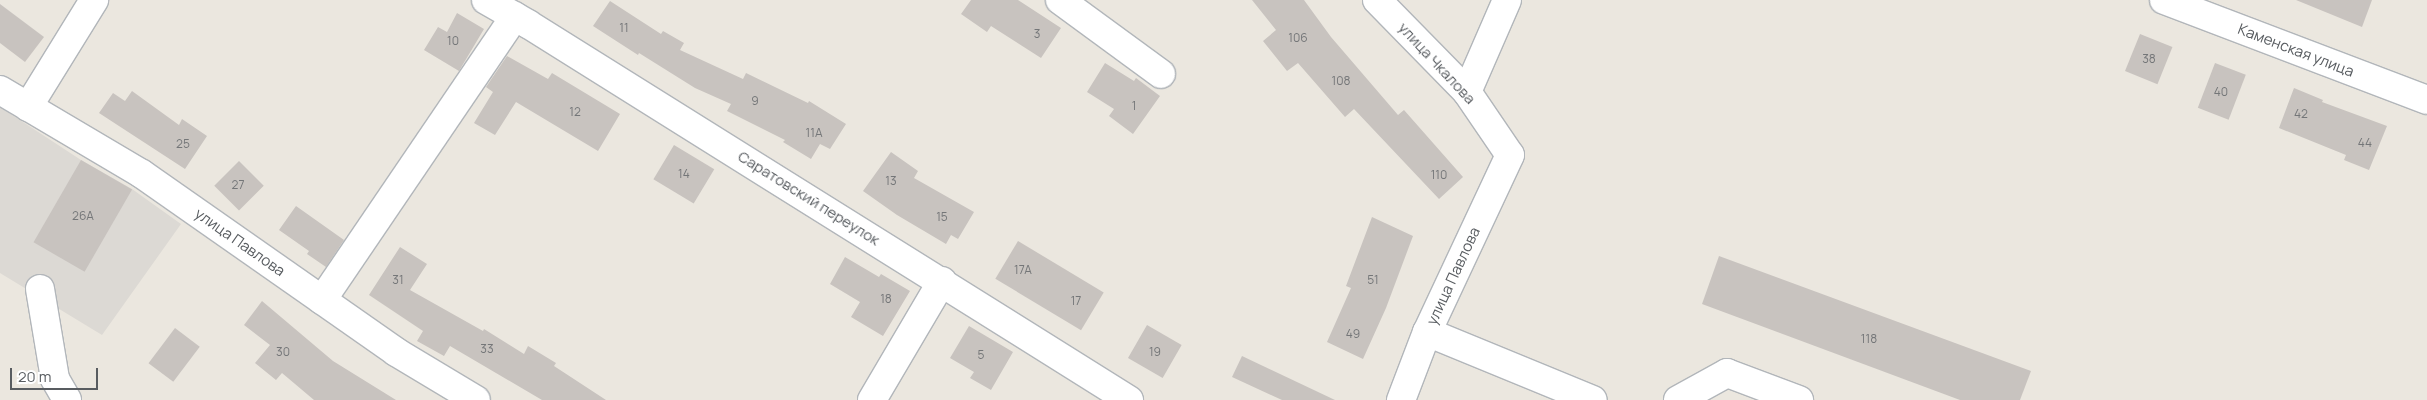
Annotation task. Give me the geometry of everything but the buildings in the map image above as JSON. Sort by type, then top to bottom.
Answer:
[{"type":"street","points":[[28,107],[94,0]]},
{"type":"street","name":"Саратовский переулок","points":[[486,0],[515,16],[942,281],[1130,400]]},
{"type":"street","points":[[1060,0],[1161,74]]},
{"type":"street","name":"улица Чкалова","points":[[1377,0],[1467,92],[1510,155]]},
{"type":"street","points":[[1467,92],[1507,0]]},
{"type":"street","name":"Каменская улица","points":[[2164,0],[2427,100]]},
{"type":"street","points":[[322,300],[515,16]]},
{"type":"street","name":"улица Павлова","points":[[0,90],[142,174],[396,352],[476,400]]},
{"type":"street","name":"улица Павлова","points":[[1401,400],[1427,332],[1510,155]]},
{"type":"street","points":[[872,400],[942,281]]},
{"type":"street","points":[[40,289],[55,378],[67,400]]},
{"type":"street","points":[[1427,332],[1593,400]]},
{"type":"street","points":[[1678,400],[1727,373],[1799,400]]},
{"type":"shaded area","points":[[0,107],[81,160],[132,189],[181,224],[102,335],[0,273]]}]
